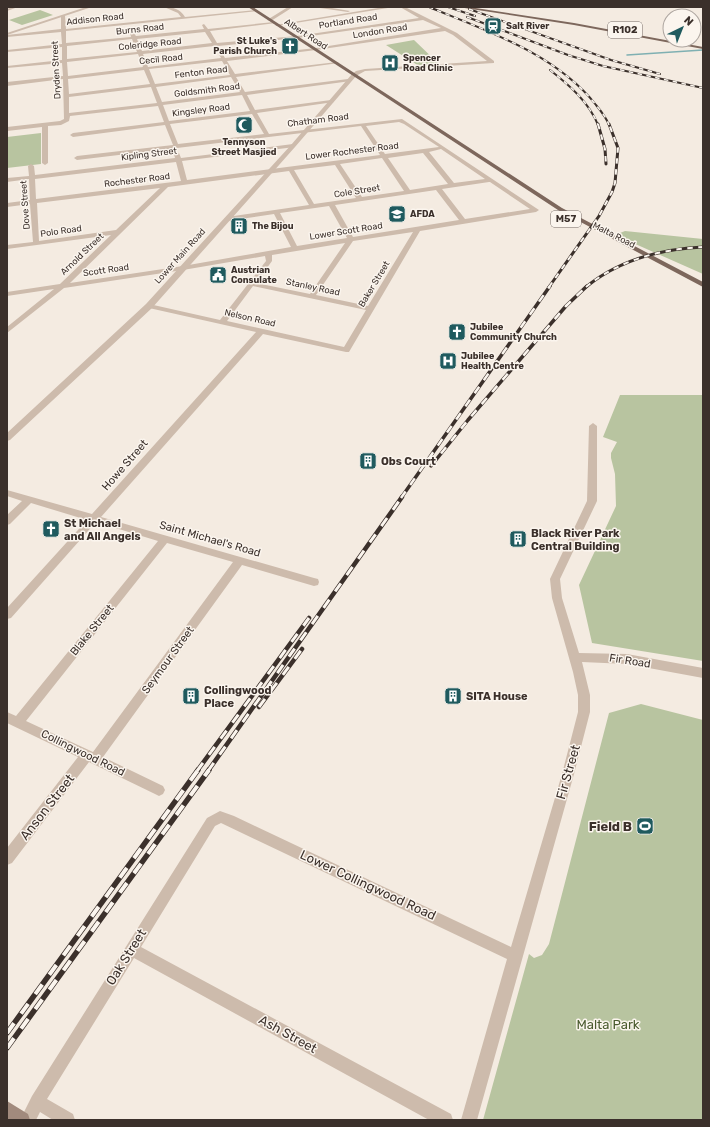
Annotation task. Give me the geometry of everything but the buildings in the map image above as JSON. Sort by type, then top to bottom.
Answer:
[{"type":"main road","name":"R102","points":[[460,7],[538,18],[703,46]]},
{"type":"main road","name":"R102","points":[[478,7],[544,16],[662,38]]},
{"type":"main road","name":"Albert Road","points":[[252,8],[354,75]]},
{"type":"main road","name":"Malta Road","points":[[354,75],[462,147],[473,158],[571,222],[602,240],[676,274],[702,288]]},
{"type":"main road","points":[[7,1110],[22,1120]]},
{"type":"street","points":[[7,10],[16,7]]},
{"type":"street","points":[[7,35],[90,7]]},
{"type":"street","points":[[166,7],[180,12],[184,18]]},
{"type":"street","points":[[269,20],[291,7]]},
{"type":"street","points":[[316,7],[362,12]]},
{"type":"street","name":"Burns Road","points":[[7,51],[276,24],[392,7]]},
{"type":"street","points":[[354,75],[365,70],[490,64],[492,61],[446,29],[402,7]]},
{"type":"street","name":"Addison Road","points":[[7,35],[63,31],[200,17],[252,8]]},
{"type":"street","name":"Dryden Street","points":[[45,124],[65,122],[67,120],[62,16]]},
{"type":"street","points":[[200,17],[266,136]]},
{"type":"street","name":"Portland Road","points":[[296,36],[425,18]]},
{"type":"street","points":[[129,24],[168,123],[185,183]]},
{"type":"street","name":"London Road","points":[[316,49],[446,29]]},
{"type":"street","name":"Coleridge Road","points":[[7,67],[296,36]]},
{"type":"street","name":"Cecil Road","points":[[7,84],[316,49]]},
{"type":"street","name":"Fenton Road","points":[[66,96],[337,63]]},
{"type":"street","name":"Lower Main Road","points":[[7,438],[149,306],[293,146],[354,75]]},
{"type":"street","name":"Goldsmith Road","points":[[67,115],[348,81]]},
{"type":"street","name":"Kingsley Road","points":[[73,135],[331,102]]},
{"type":"street","name":"Chatham Road","points":[[77,158],[395,120],[403,121],[489,180],[536,210]]},
{"type":"street","points":[[7,129],[45,124],[45,163]]},
{"type":"street","points":[[362,124],[408,192]]},
{"type":"street","name":"Kipling Street","points":[[7,180],[293,146]]},
{"type":"street","name":"Lower Rochester Road","points":[[269,172],[438,149]]},
{"type":"street","points":[[425,150],[452,186]]},
{"type":"street","points":[[336,162],[360,199]]},
{"type":"street","name":"Dove Street","points":[[31,166],[36,243]]},
{"type":"street","points":[[290,168],[313,207]]},
{"type":"street","name":"Rochester Road","points":[[7,205],[269,172]]},
{"type":"street","name":"Cole Street","points":[[227,219],[489,180]]},
{"type":"street","name":"Arnold Street","points":[[7,331],[62,286],[166,185]]},
{"type":"street","points":[[438,188],[464,222]]},
{"type":"street","points":[[312,296],[352,239],[331,204]]},
{"type":"street","name":"Lower Scott Road","points":[[183,268],[352,239],[536,210]]},
{"type":"street","points":[[276,212],[294,249]]},
{"type":"street","name":"Baker Street","points":[[346,350],[418,229]]},
{"type":"street","name":"Polo Road","points":[[7,247],[118,232]]},
{"type":"street","points":[[222,322],[269,261],[268,253]]},
{"type":"street","name":"Scott Road","points":[[7,294],[183,268]]},
{"type":"street","name":"Stanley Road","points":[[252,284],[371,309]]},
{"type":"street","name":"Nelson Road","points":[[149,306],[346,350]]},
{"type":"street","name":"Howe Street","points":[[7,615],[261,331]]},
{"type":"street","name":"Fir Street","points":[[469,1120],[568,774],[584,712],[584,695],[575,658],[557,598],[555,579],[592,501],[593,426]]},
{"type":"street","name":"Saint Michael's Road","points":[[7,494],[166,538],[314,582]]},
{"type":"street","points":[[7,521],[29,500]]},
{"type":"street","name":"Blake Street","points":[[18,722],[166,538]]},
{"type":"street","name":"Seymour Street","points":[[91,757],[240,560]]},
{"type":"street","name":"Fir Road","points":[[575,658],[605,657],[703,673]]},
{"type":"street","name":"Fir Road","points":[[685,671],[703,678]]},
{"type":"street","name":"Collingwood Road","points":[[7,717],[159,790]]},
{"type":"street","name":"Anson Street","points":[[7,858],[91,757]]},
{"type":"street","name":"Lower Collingwood Road","points":[[220,817],[230,820],[515,956]]},
{"type":"street","name":"Oak Street","points":[[28,1120],[37,1101],[211,822],[220,817]]},
{"type":"street","name":"Ash Street","points":[[131,949],[445,1120]]},
{"type":"street","points":[[37,1101],[67,1120]]},
{"type":"green space","points":[[40,10],[53,15],[22,25],[9,20]]},
{"type":"green space","points":[[414,40],[439,64],[419,66],[386,45]]},
{"type":"green space","points":[[41,133],[41,164],[7,168],[7,137]]},
{"type":"green space","points":[[625,231],[703,239],[703,274],[615,235]]},
{"type":"green space","points":[[620,395],[703,395],[703,661],[592,643],[579,585],[616,506],[615,474],[611,453],[617,442],[603,437]]},
{"type":"green space","name":"Malta Park","points":[[641,704],[703,720],[703,1120],[483,1120],[529,954],[534,958],[542,955],[549,944],[609,713]]},
{"type":"waterway","points":[[627,55],[703,50]]},
{"type":"railway","points":[[429,7],[497,35],[541,58],[580,87],[602,112],[609,125]]},
{"type":"railway","points":[[448,7],[475,16]]},
{"type":"railway","points":[[469,9],[611,60],[660,74]]},
{"type":"railway","points":[[467,17],[568,55],[603,66],[703,88]]},
{"type":"railway","points":[[550,70],[584,101],[598,125]]},
{"type":"railway","points":[[598,124],[605,149],[606,164]]},
{"type":"railway","points":[[549,287],[599,216],[612,192],[615,183],[618,148],[609,124]]},
{"type":"railway","points":[[586,287],[612,270],[626,263],[656,253],[703,247]]},
{"type":"railway","points":[[401,498],[550,286]]},
{"type":"railway","points":[[431,466],[468,420],[566,306],[587,286]]},
{"type":"railway","points":[[208,771],[402,497]]},
{"type":"railway","points":[[197,771],[309,618]]},
{"type":"railway","points":[[259,707],[302,649]]},
{"type":"railway","points":[[7,1033],[198,770]]},
{"type":"railway","points":[[7,1048],[209,770]]},
{"type":"place","name":"Salt River","points":[[493,26]]},
{"type":"place","name":"St Luke's Parish Church","points":[[290,46]]},
{"type":"place","name":"Spencer Road Clinic","points":[[390,63]]},
{"type":"place","name":"Tennyson Street Masjied","points":[[244,125]]},
{"type":"place","name":"AFDA","points":[[397,214]]},
{"type":"place","name":"The Bijou","points":[[239,226]]},
{"type":"place","name":"Austrian Consulate","points":[[218,275]]},
{"type":"place","name":"Jubilee Community Church","points":[[457,332]]},
{"type":"place","name":"Jubilee Health Centre","points":[[448,361]]},
{"type":"place","name":"Obs Court","points":[[368,461]]},
{"type":"place","name":"St Michael and All Angels","points":[[51,529]]},
{"type":"place","name":"Black River Park Central Building","points":[[518,539]]},
{"type":"place","name":"Collingwood Place","points":[[191,696]]},
{"type":"place","name":"SITA House","points":[[453,696]]},
{"type":"place","name":"Field B","points":[[645,826]]}]
